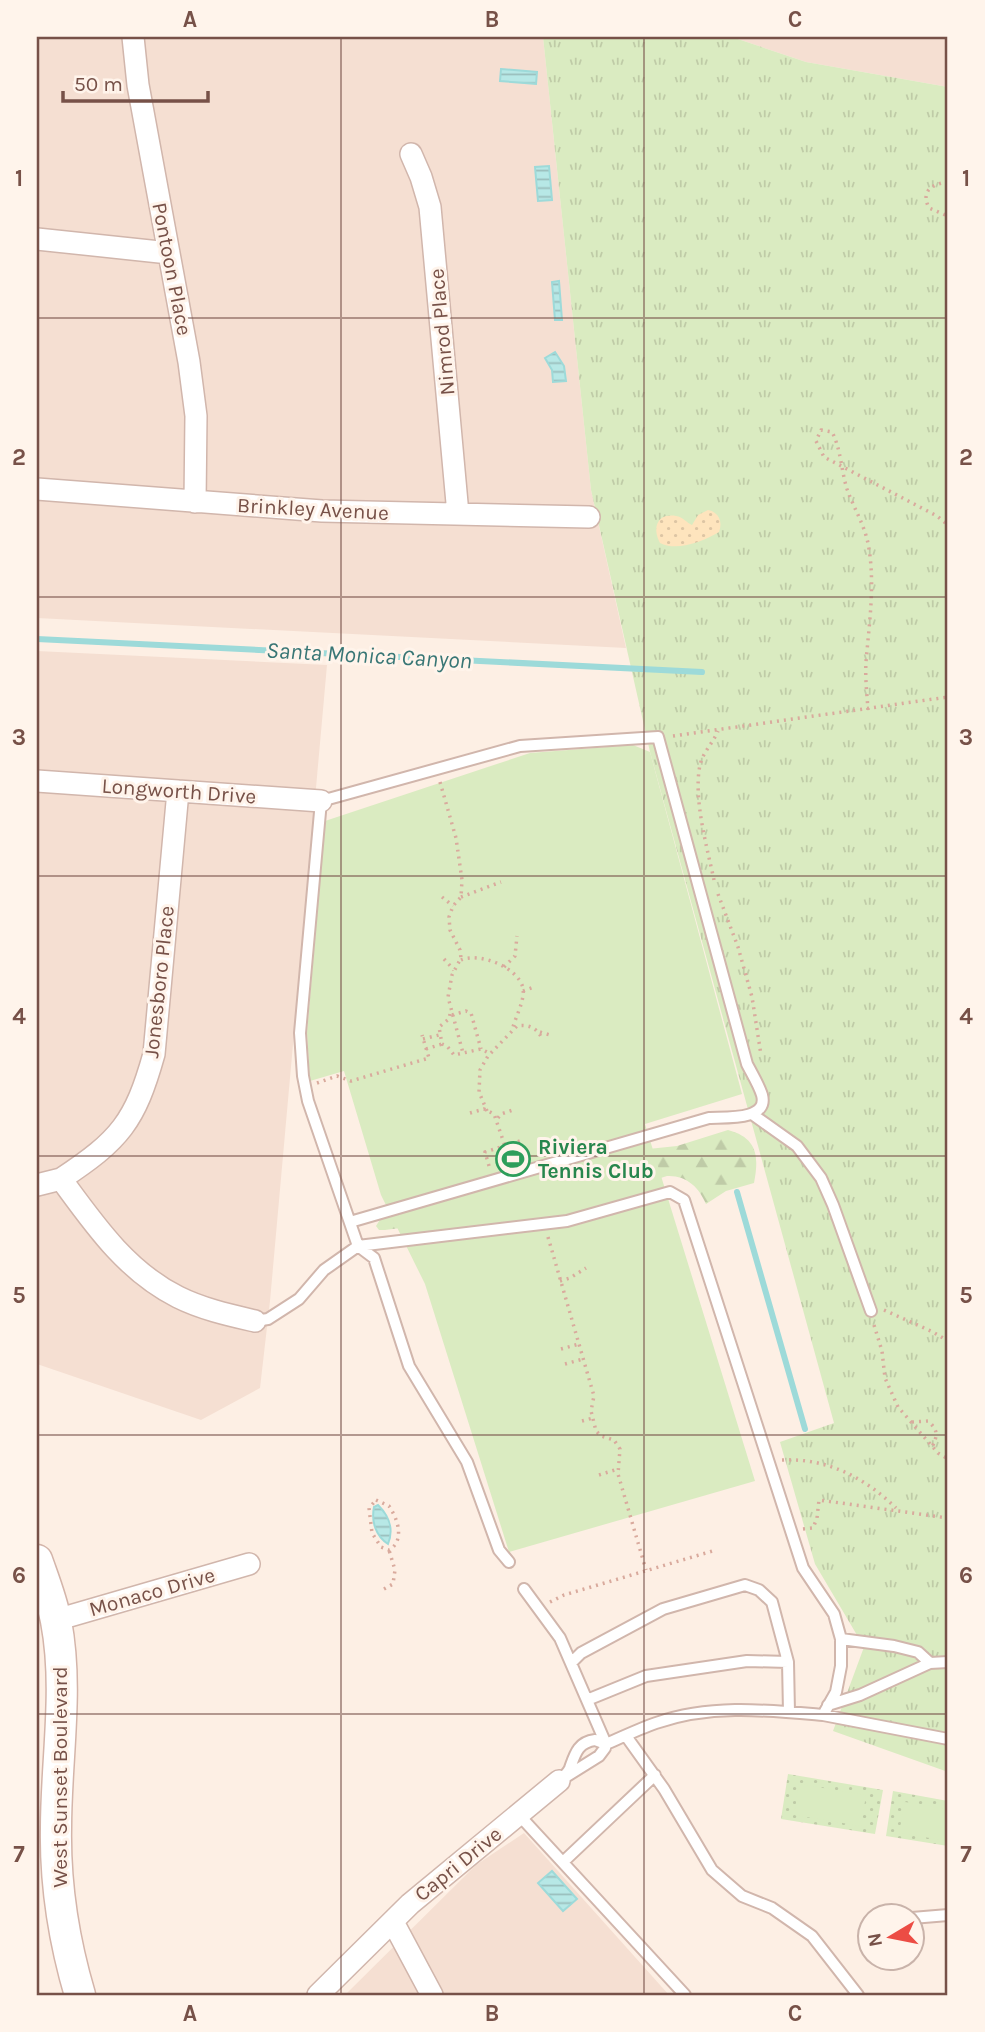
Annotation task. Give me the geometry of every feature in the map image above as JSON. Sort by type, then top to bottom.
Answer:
[{"type":"main road","name":"West Sunset Boulevard","points":[[40,1579],[56,1620],[62,1665],[56,1828],[58,1884],[64,1929],[80,1995]]},
{"type":"street","name":"Pontoon Place","points":[[133,37],[138,85],[189,362],[195,416],[195,502]]},
{"type":"street","name":"Nimrod Place","points":[[411,154],[430,207],[458,514]]},
{"type":"street","points":[[37,239],[169,253]]},
{"type":"street","name":"Brinkley Avenue","points":[[37,489],[322,511],[589,517]]},
{"type":"street","name":"Longworth Drive","points":[[37,781],[321,801]]},
{"type":"street","name":"Jonesboro Place","points":[[37,1185],[61,1179],[96,1156],[124,1128],[143,1094],[154,1054],[178,791]]},
{"type":"street","points":[[61,1179],[119,1255],[149,1280],[179,1297],[213,1310],[255,1321]]},
{"type":"street","name":"Monaco Drive","points":[[56,1620],[249,1564]]},
{"type":"street","name":"Capri Drive","points":[[318,1995],[410,1904],[559,1781]]},
{"type":"street","points":[[393,1922],[432,1995]]},
{"type":"lane","points":[[350,1222],[709,1118],[752,1114],[761,1107],[763,1097],[747,1065],[659,737],[520,747],[321,801],[300,1032],[305,1087],[350,1222],[358,1246],[374,1258],[409,1366],[467,1462],[499,1550],[509,1562]]},
{"type":"lane","points":[[752,1114],[797,1146],[821,1178],[871,1311]]},
{"type":"lane","points":[[255,1321],[268,1318],[299,1299],[324,1270],[358,1246],[567,1222],[670,1192],[684,1200],[803,1568],[834,1614],[841,1639],[841,1665],[836,1692],[826,1710]]},
{"type":"lane","points":[[571,1663],[581,1653],[663,1609],[729,1588],[745,1586],[759,1590],[772,1602],[788,1662],[789,1712]]},
{"type":"lane","points":[[524,1589],[561,1638],[606,1744]]},
{"type":"lane","points":[[841,1639],[918,1652],[930,1663]]},
{"type":"lane","points":[[587,1700],[646,1676],[747,1661],[788,1662]]},
{"type":"lane","points":[[826,1710],[930,1663],[948,1662]]},
{"type":"lane","points":[[559,1781],[570,1769],[573,1756],[583,1744],[595,1740],[606,1744],[656,1723],[727,1709],[789,1712],[826,1710],[948,1739]]},
{"type":"lane","points":[[626,1736],[656,1775],[712,1870],[742,1896],[772,1908],[813,1936],[858,1995]]},
{"type":"lane","name":"Capri Drive","points":[[559,1781],[599,1756],[606,1744]]},
{"type":"lane","points":[[563,1862],[656,1775]]},
{"type":"lane","points":[[519,1815],[685,1995]]},
{"type":"lane","points":[[926,1917],[948,1915]]},
{"type":"path","points":[[948,182],[935,183],[925,195],[929,208],[948,216]]},
{"type":"path","points":[[868,710],[866,665],[871,604],[870,551],[847,489],[841,468],[837,442],[832,432],[821,430],[816,441],[824,457],[841,468],[937,516],[948,525]]},
{"type":"path","points":[[659,737],[718,731],[948,697]]},
{"type":"path","points":[[718,731],[701,763],[698,779],[703,827],[715,883],[738,947],[752,997],[761,1045],[761,1061]]},
{"type":"path","points":[[437,769],[456,838],[462,880],[461,897]]},
{"type":"path","points":[[467,958],[461,953],[449,926],[453,906],[461,897],[501,883]]},
{"type":"path","points":[[442,897],[453,906]]},
{"type":"path","points":[[504,967],[515,956],[517,936]]},
{"type":"path","points":[[442,1044],[439,1035],[440,1022],[449,1019],[449,986],[461,953]]},
{"type":"path","points":[[460,961],[467,958],[479,959],[504,967],[519,981],[523,991],[513,1029],[488,1056],[480,1070],[478,1083],[487,1111]]},
{"type":"path","points":[[444,959],[454,970]]},
{"type":"path","points":[[523,991],[534,987]]},
{"type":"path","points":[[449,1005],[463,1053]]},
{"type":"path","points":[[452,1015],[469,1011],[481,1049]]},
{"type":"path","points":[[513,1029],[524,1025],[550,1035]]},
{"type":"path","points":[[538,1032],[542,1039]]},
{"type":"path","points":[[305,1087],[337,1076],[351,1081],[429,1058],[422,1037],[439,1035]]},
{"type":"path","points":[[426,1049],[442,1044],[454,1055],[481,1049],[487,1052],[488,1056]]},
{"type":"path","points":[[497,1119],[501,1114],[516,1109]]},
{"type":"path","points":[[470,1113],[487,1111],[494,1114],[505,1146]]},
{"type":"path","points":[[485,1152],[523,1140]]},
{"type":"path","points":[[545,1224],[594,1396],[591,1411],[593,1418],[599,1434],[618,1444],[618,1469],[646,1570]]},
{"type":"path","points":[[560,1280],[570,1278],[586,1268]]},
{"type":"path","points":[[948,1341],[869,1303],[882,1352],[885,1378],[898,1408],[932,1447],[948,1459]]},
{"type":"path","points":[[561,1349],[579,1344]]},
{"type":"path","points":[[565,1364],[583,1359]]},
{"type":"path","points":[[582,1421],[593,1418]]},
{"type":"path","points":[[912,1422],[928,1421],[936,1429],[937,1437],[932,1447]]},
{"type":"path","points":[[769,1461],[821,1463],[842,1469],[874,1488],[898,1509]]},
{"type":"path","points":[[599,1475],[618,1469]]},
{"type":"path","points":[[376,1500],[389,1506],[398,1530],[398,1541],[389,1550],[381,1547],[369,1523],[369,1508],[376,1500]]},
{"type":"path","points":[[791,1529],[813,1528],[819,1500],[948,1518]]},
{"type":"path","points":[[384,1590],[393,1584],[396,1570],[389,1550]]},
{"type":"path","points":[[541,1610],[557,1597],[716,1550]]},
{"type":"shaded area","points":[[37,37],[543,37],[591,490],[626,648],[37,618]]},
{"type":"shaded area","points":[[732,37],[948,37],[948,87],[806,62]]},
{"type":"shaded area","points":[[37,651],[327,665],[260,1388],[201,1420],[37,1364]]},
{"type":"shaded area","points":[[524,1833],[669,1995],[345,1995],[476,1865]]},
{"type":"green space","points":[[543,37],[732,37],[806,62],[948,87],[948,1772],[833,1731],[864,1647],[815,1564],[780,1442],[834,1423],[650,752],[591,490]]},
{"type":"green space","name":"Riviera Tennis Club","points":[[633,745],[650,752],[742,1094],[645,1124],[755,1481],[509,1552],[425,1284],[381,1195],[344,1071],[310,1081],[307,1033],[325,821],[530,753]]},
{"type":"green space","points":[[728,1130],[751,1143],[756,1157],[754,1183],[726,1191],[706,1204],[691,1183],[667,1176],[576,1205],[385,1230],[379,1230],[376,1226],[381,1218],[610,1153],[677,1146]]},
{"type":"green space","points":[[788,1774],[883,1790],[875,1834],[781,1819]]},
{"type":"green space","points":[[799,1784],[866,1795],[861,1826],[794,1815]]},
{"type":"green space","points":[[893,1791],[948,1801],[948,1846],[886,1836]]},
{"type":"green space","points":[[905,1802],[948,1809],[948,1841],[899,1833]]},
{"type":"sand","points":[[708,510],[719,518],[719,532],[682,546],[660,543],[656,532],[660,519],[676,516],[692,525],[698,515]]},
{"type":"water","points":[[501,69],[537,72],[536,84],[500,81]]},
{"type":"water","points":[[549,166],[552,200],[538,201],[535,167]]},
{"type":"water","points":[[559,281],[562,320],[555,320],[552,282]]},
{"type":"water","points":[[555,352],[564,366],[566,381],[553,382],[552,370],[545,358]]},
{"type":"water","points":[[378,1505],[390,1523],[388,1544],[380,1537],[374,1523],[374,1507]]},
{"type":"water","points":[[552,1871],[577,1899],[563,1911],[538,1883]]},
{"type":"waterway","name":"Santa Monica Canyon","points":[[37,639],[702,672]]},
{"type":"waterway","points":[[737,1192],[805,1429]]},
{"type":"place","name":"Riviera Tennis Club","points":[[513,1159]]}]
